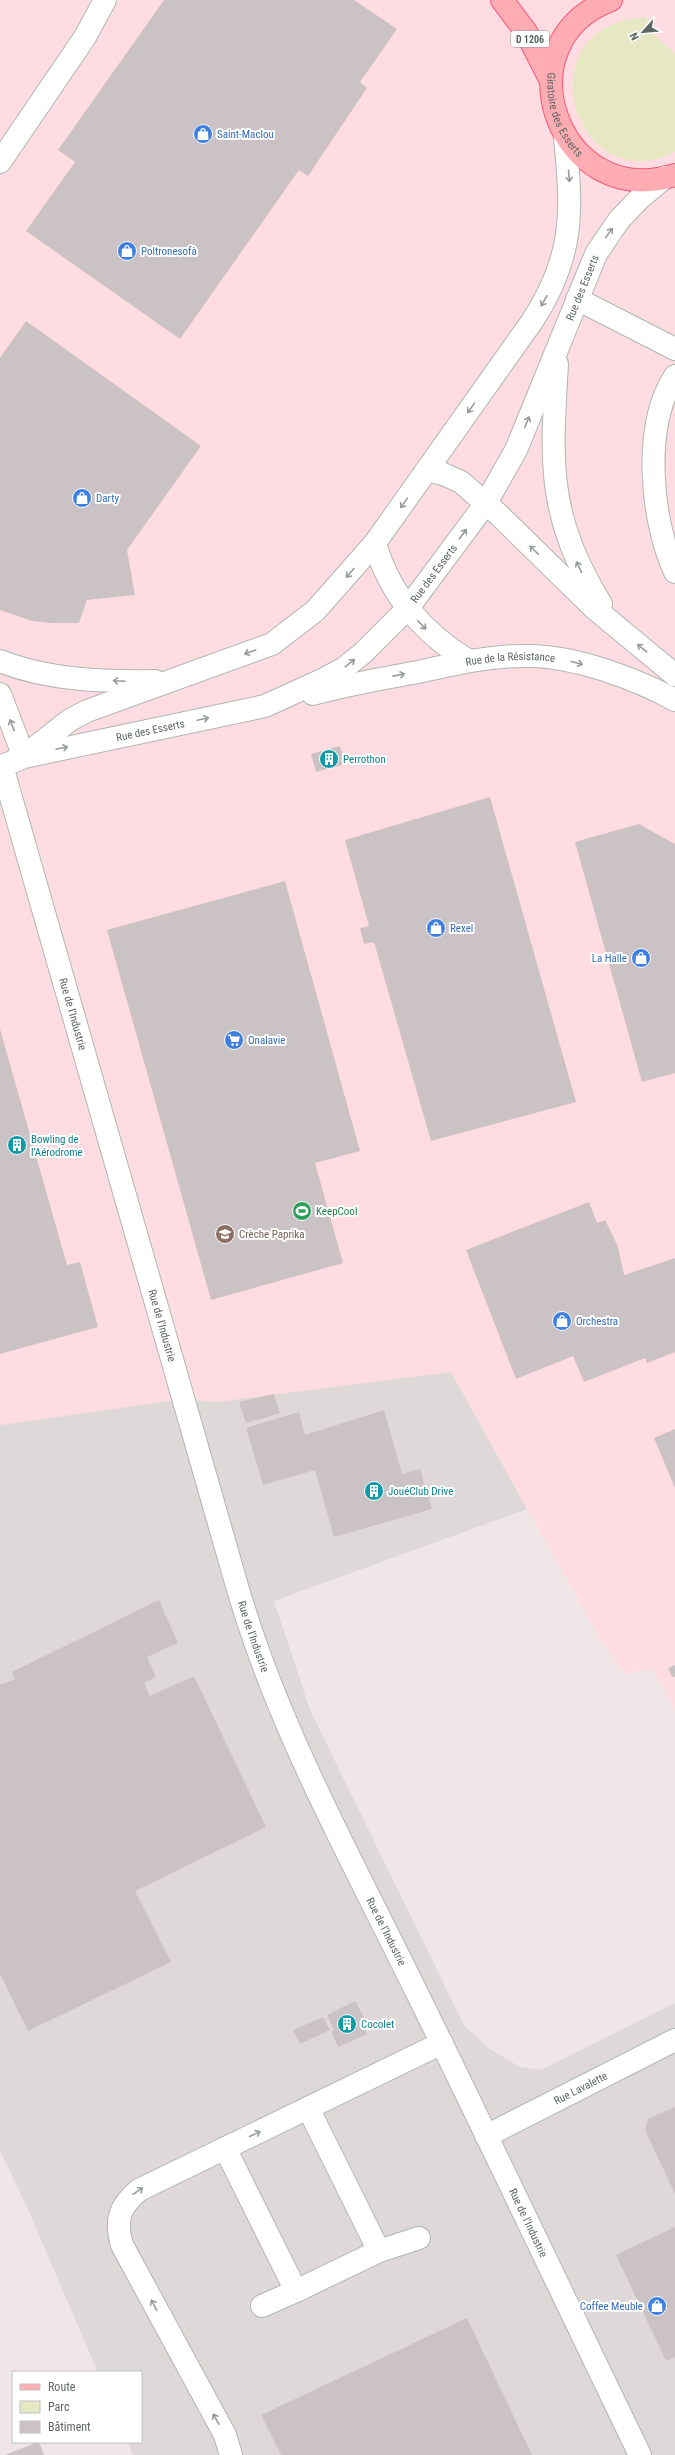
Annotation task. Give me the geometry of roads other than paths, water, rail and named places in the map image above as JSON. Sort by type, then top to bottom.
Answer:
[{"type":"main road","name":"D 1206","points":[[502,0],[526,32],[551,81]]},
{"type":"main road","name":"Giratoire des Esserts","points":[[611,0],[586,14],[571,30],[555,59],[551,81],[554,110],[565,137],[580,155],[609,173],[632,179],[670,176]]},
{"type":"street","points":[[0,162],[85,37],[105,0]]},
{"type":"street","name":"Rue des Esserts","points":[[24,756],[79,715],[272,644],[315,611],[375,543],[533,320],[557,277],[565,252],[570,213],[565,137]]},
{"type":"street","name":"Rue des Esserts","points":[[1,766],[24,756],[265,706],[303,690],[343,669],[367,649],[408,608],[486,503],[516,450],[590,265],[611,230],[640,198],[670,176]]},
{"type":"street","points":[[577,299],[675,349]]},
{"type":"street","points":[[559,345],[553,431],[556,494],[563,524],[575,558],[613,624]]},
{"type":"street","points":[[675,376],[664,400],[659,422],[654,474],[655,507],[661,536],[675,572]]},
{"type":"street","points":[[426,471],[441,473],[454,478],[486,503],[585,600],[613,624],[673,670]]},
{"type":"street","name":"Rue de la Résistance","points":[[375,543],[383,566],[408,608],[440,642],[469,661],[525,656],[576,662],[650,688],[675,700]]},
{"type":"street","points":[[0,661],[27,669],[66,677],[134,682],[172,681]]},
{"type":"street","points":[[265,706],[330,690],[469,661]]},
{"type":"street","points":[[0,694],[24,756]]},
{"type":"street","name":"Rue de l'Industrie","points":[[1,766],[248,1624],[292,1739],[442,2043],[640,2455]]},
{"type":"street","name":"Rue Lavalette","points":[[486,2136],[675,2040]]},
{"type":"street","points":[[231,2455],[225,2435],[122,2245],[118,2230],[120,2215],[126,2201],[139,2190],[442,2043]]},
{"type":"street","points":[[308,2108],[379,2251]]},
{"type":"street","points":[[225,2148],[296,2290]]},
{"type":"street","points":[[262,2306],[379,2251],[419,2238]]},
{"type":"place","name":"Saint-Maclou","points":[[203,134]]},
{"type":"place","name":"Poltronesofà","points":[[127,251]]},
{"type":"place","name":"Darty","points":[[82,498]]},
{"type":"place","name":"Perrothon","points":[[329,759]]},
{"type":"place","name":"Rexel","points":[[436,928]]},
{"type":"place","name":"La Halle","points":[[641,958]]},
{"type":"place","name":"Onalavie","points":[[234,1040]]},
{"type":"place","name":"Bowling de l'Aérodrome","points":[[17,1145]]},
{"type":"place","name":"KeepCool","points":[[302,1211]]},
{"type":"place","name":"Crèche Paprika","points":[[225,1234]]},
{"type":"place","name":"Orchestra","points":[[562,1321]]},
{"type":"place","name":"JouéClub Drive","points":[[374,1491]]},
{"type":"place","name":"Cocolet","points":[[347,2024]]},
{"type":"place","name":"Coffee Meuble","points":[[657,2306]]}]
